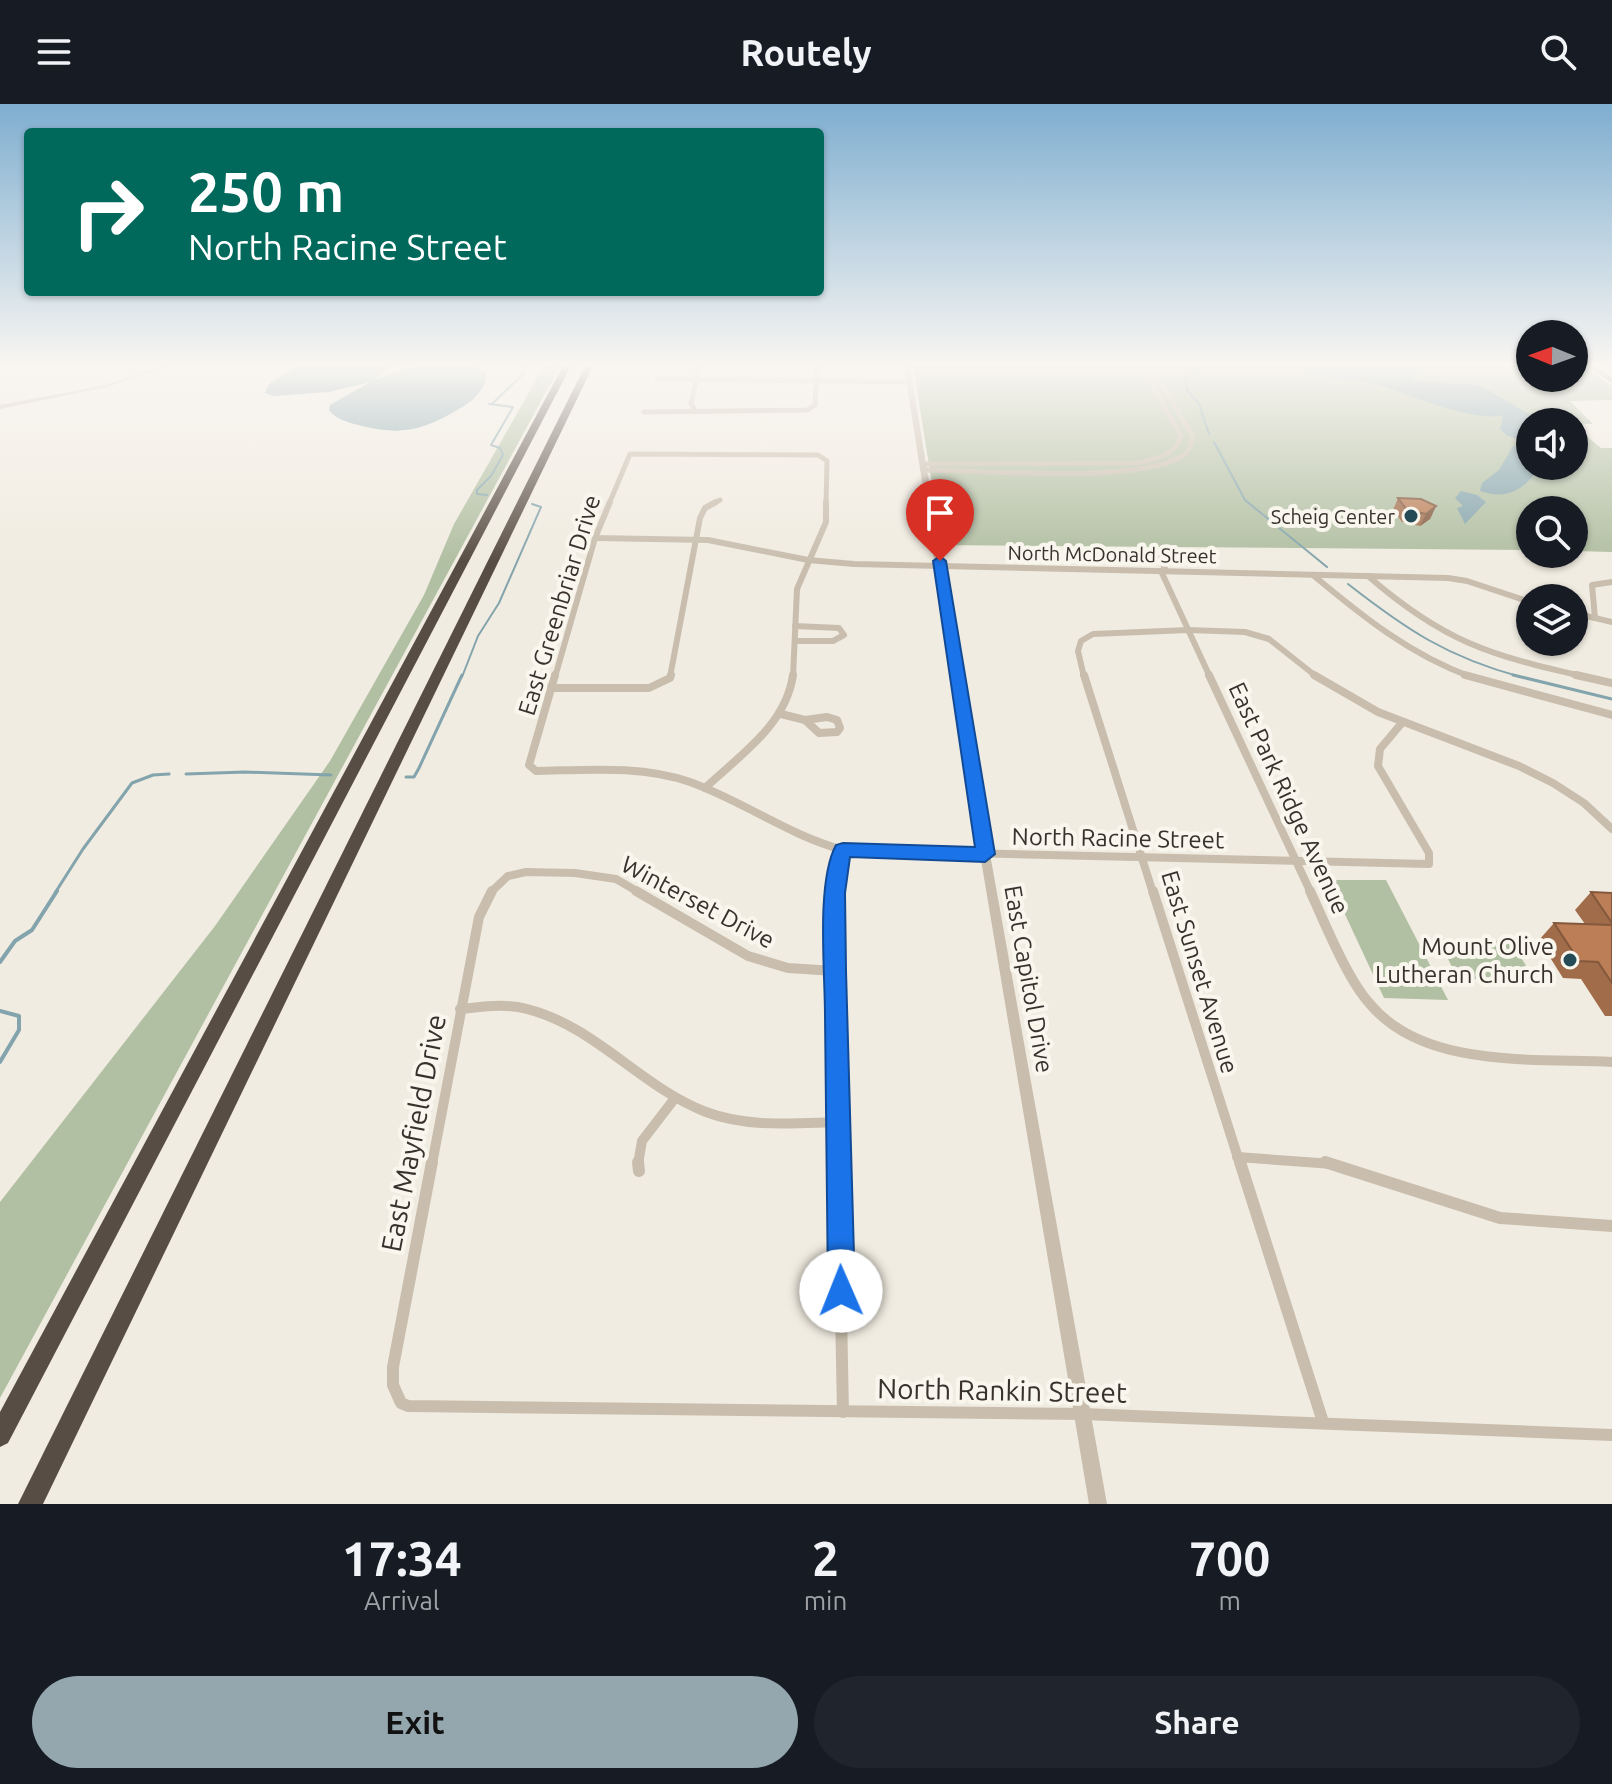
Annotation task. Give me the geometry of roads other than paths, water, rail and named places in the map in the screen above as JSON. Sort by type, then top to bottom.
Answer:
[{"type":"highway","points":[[0,1435],[532,431]]},
{"type":"highway","points":[[30,1504],[557,431]]},
{"type":"street","name":"East Capitol Drive","points":[[918,431],[985,854],[1098,1504]]},
{"type":"street","points":[[923,467],[1124,465],[1164,457],[1177,448],[1180,431]]},
{"type":"street","points":[[923,467],[1128,470],[1159,466],[1178,459],[1190,448],[1193,437],[1190,431]]},
{"type":"street","name":"East Greenbriar Drive","points":[[530,768],[550,688],[595,538],[628,455],[818,455],[827,461],[828,512],[808,560]]},
{"type":"street","points":[[550,688],[649,688],[670,678],[702,512],[720,500]]},
{"type":"street","name":"North McDonald Street","points":[[595,538],[696,539],[808,560],[854,564],[1457,579],[1516,598]]},
{"type":"street","name":"East Park Ridge Avenue","points":[[1155,547],[1190,632],[1297,862],[1357,987],[1369,1004],[1398,1029],[1423,1042],[1459,1054],[1612,1062]]},
{"type":"street","points":[[705,788],[781,714],[792,690],[797,589],[808,560]]},
{"type":"street","points":[[1313,574],[1378,628],[1438,663],[1513,689],[1612,715]]},
{"type":"street","points":[[1367,576],[1420,618],[1449,636],[1495,653],[1612,683]]},
{"type":"street","points":[[1595,618],[1592,585],[1612,582]]},
{"type":"street","points":[[1588,616],[1612,622]]},
{"type":"street","points":[[795,626],[839,628],[844,635],[833,641],[795,641]]},
{"type":"street","name":"East Sunset Avenue","points":[[1190,632],[1100,632],[1086,636],[1078,646],[1083,673],[1323,1422]]},
{"type":"street","points":[[1190,632],[1245,633],[1268,639],[1323,681],[1401,724],[1526,768],[1554,781],[1589,806],[1612,829]]},
{"type":"street","points":[[781,714],[805,720]]},
{"type":"street","name":"North Racine Street","points":[[530,768],[536,771],[654,774],[705,788],[799,837],[843,850],[1429,864],[1430,859],[1378,766],[1380,749],[1401,724]]},
{"type":"street","points":[[843,850],[835,893],[843,1412]]},
{"type":"street","name":"Winterset Drive","points":[[497,883],[516,873],[604,875],[628,884],[748,956],[788,968],[835,971]]},
{"type":"street","name":"East Mayfield Drive","points":[[397,1395],[393,1367],[460,1009],[479,917],[497,883]]},
{"type":"street","points":[[460,1009],[517,1008],[553,1019],[675,1098],[706,1112],[742,1120],[839,1122]]},
{"type":"street","points":[[639,1171],[637,1153],[641,1142],[675,1098]]},
{"type":"street","points":[[1237,1157],[1331,1163],[1500,1218],[1612,1226]]},
{"type":"street","name":"North Rankin Street","points":[[397,1395],[401,1403],[408,1406],[1083,1414],[1612,1435]]},
{"type":"water","points":[[1503,431],[1516,431],[1516,438],[1508,436]]},
{"type":"water","points":[[1513,446],[1516,446],[1516,480],[1530,480],[1508,493],[1480,491],[1482,483],[1499,470]]},
{"type":"water","points":[[1461,491],[1477,495],[1486,502],[1465,524],[1457,508],[1463,506],[1455,498]]},
{"type":"waterway","points":[[487,495],[477,494],[477,490],[491,476],[503,455],[500,448],[491,445],[499,431]]},
{"type":"waterway","points":[[1214,442],[1245,500],[1327,567]]},
{"type":"waterway","points":[[462,677],[478,636],[499,603],[541,507],[532,504]]},
{"type":"waterway","points":[[1348,584],[1390,615],[1449,651],[1520,677]]},
{"type":"waterway","points":[[406,777],[414,777],[419,768],[462,675]]},
{"type":"waterway","points":[[1513,675],[1520,677]]},
{"type":"waterway","points":[[1520,677],[1612,699]]},
{"type":"waterway","points":[[186,774],[245,772],[331,775]]},
{"type":"waterway","points":[[55,893],[132,783],[153,775],[169,774]]},
{"type":"waterway","points":[[0,962],[15,941],[32,930],[57,891]]},
{"type":"waterway","points":[[0,1011],[19,1016],[19,1030],[0,1062]]},
{"type":"place","name":"Scheig Center","points":[[1411,516]]},
{"type":"place","name":"Mount Olive Lutheran Church","points":[[1570,960]]}]
